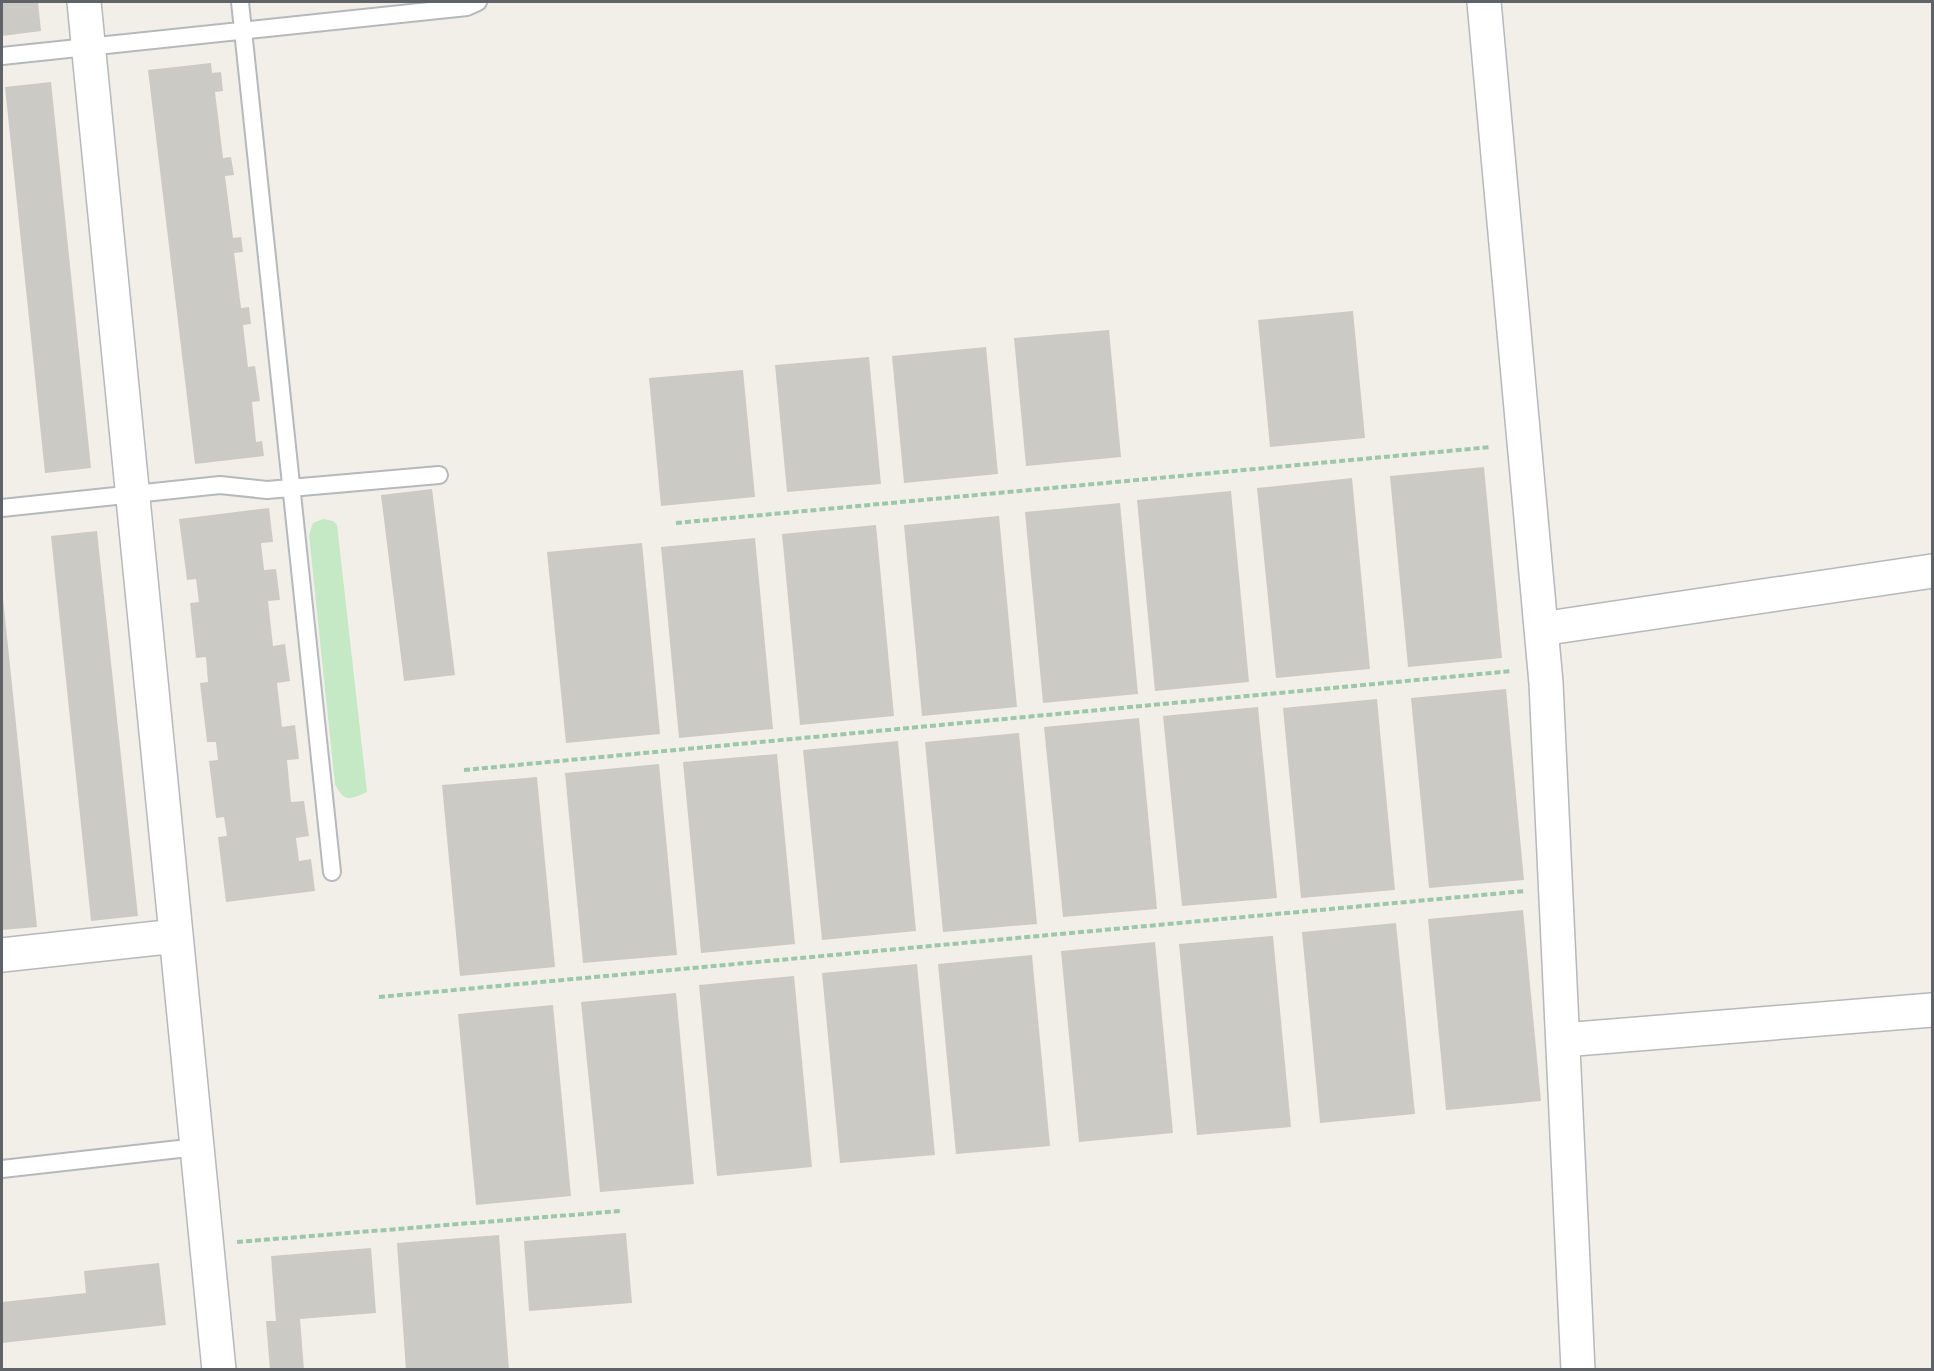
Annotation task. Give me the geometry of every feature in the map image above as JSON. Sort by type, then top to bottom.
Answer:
[{"type":"street","points":[[84,2],[219,1370]]},
{"type":"street","points":[[1484,2],[1544,668],[1578,1370]]},
{"type":"street","points":[[1541,630],[1932,570]]},
{"type":"street","points":[[2,955],[176,936]]},
{"type":"street","points":[[1563,1040],[1932,1010]]},
{"type":"lane","points":[[240,2],[332,872]]},
{"type":"lane","points":[[2,56],[467,7],[478,2]]},
{"type":"lane","points":[[2,508],[219,485],[267,490],[439,475]]},
{"type":"lane","points":[[2,1169],[197,1147]]},
{"type":"path","points":[[676,523],[1524,444]]},
{"type":"path","points":[[464,770],[1544,668]]},
{"type":"path","points":[[379,997],[1555,888]]},
{"type":"path","points":[[207,1244],[620,1211]]},
{"type":"green space","points":[[323,519],[333,521],[337,525],[367,792],[351,798],[344,797],[335,784],[309,535],[313,523]]},
{"type":"building","points":[[2,2],[38,2],[41,31],[2,36]]},
{"type":"building","points":[[211,63],[212,73],[221,72],[223,91],[215,92],[223,158],[231,157],[234,175],[225,176],[233,238],[241,237],[243,252],[234,253],[241,308],[249,307],[251,324],[243,325],[248,367],[255,366],[260,401],[252,402],[256,442],[262,441],[264,456],[195,464],[148,70]]},
{"type":"building","points":[[51,82],[91,468],[45,473],[5,87]]},
{"type":"building","points":[[1353,311],[1365,438],[1270,447],[1258,320]]},
{"type":"building","points":[[1109,330],[1121,457],[1026,466],[1014,338]]},
{"type":"building","points":[[986,347],[998,474],[904,483],[892,356]]},
{"type":"building","points":[[869,357],[881,484],[787,492],[775,365]]},
{"type":"building","points":[[743,370],[755,497],[661,506],[649,378]]},
{"type":"building","points":[[1484,467],[1502,658],[1408,667],[1390,476]]},
{"type":"building","points":[[1352,478],[1370,669],[1276,678],[1257,488]]},
{"type":"building","points":[[432,489],[455,675],[404,681],[381,495]]},
{"type":"building","points":[[1231,491],[1249,682],[1155,691],[1137,500]]},
{"type":"building","points":[[1120,503],[1138,694],[1043,703],[1025,512]]},
{"type":"building","points":[[269,508],[273,542],[261,543],[264,570],[276,569],[280,600],[268,601],[273,646],[285,644],[290,681],[277,683],[282,727],[295,725],[299,759],[287,760],[291,802],[304,801],[309,836],[296,838],[299,861],[311,859],[315,891],[226,902],[218,837],[227,836],[224,817],[216,818],[209,761],[218,760],[216,742],[207,742],[200,683],[208,682],[206,657],[196,658],[190,603],[199,602],[196,579],[187,580],[179,519]]},
{"type":"building","points":[[999,516],[1017,707],[922,716],[904,525]]},
{"type":"building","points":[[876,525],[894,716],[800,725],[782,534]]},
{"type":"building","points":[[97,531],[138,916],[91,921],[51,536]]},
{"type":"building","points":[[755,538],[773,729],[679,738],[661,547]]},
{"type":"building","points":[[642,543],[660,734],[566,743],[547,552]]},
{"type":"building","points":[[2,598],[37,927],[2,930]]},
{"type":"building","points":[[1506,689],[1524,880],[1429,888],[1411,698]]},
{"type":"building","points":[[1377,699],[1395,890],[1301,898],[1283,708]]},
{"type":"building","points":[[1258,707],[1277,898],[1182,906],[1163,716]]},
{"type":"building","points":[[1139,718],[1157,909],[1063,917],[1044,727]]},
{"type":"building","points":[[1019,733],[1037,924],[943,932],[925,742]]},
{"type":"building","points":[[898,741],[916,931],[822,940],[803,750]]},
{"type":"building","points":[[777,754],[795,944],[701,953],[683,762]]},
{"type":"building","points":[[659,764],[677,955],[583,963],[565,773]]},
{"type":"building","points":[[537,777],[555,967],[460,976],[442,785]]},
{"type":"building","points":[[1523,910],[1541,1101],[1446,1110],[1428,919]]},
{"type":"building","points":[[1396,923],[1415,1114],[1320,1123],[1302,932]]},
{"type":"building","points":[[1273,936],[1291,1127],[1197,1135],[1179,944]]},
{"type":"building","points":[[1155,942],[1173,1133],[1079,1142],[1061,951]]},
{"type":"building","points":[[1032,955],[1050,1146],[956,1154],[938,964]]},
{"type":"building","points":[[917,964],[935,1155],[840,1163],[822,973]]},
{"type":"building","points":[[794,976],[812,1167],[717,1176],[699,985]]},
{"type":"building","points":[[676,993],[694,1184],[600,1192],[581,1002]]},
{"type":"building","points":[[553,1005],[571,1196],[476,1205],[458,1014]]},
{"type":"building","points":[[626,1233],[632,1303],[529,1311],[524,1241]]},
{"type":"building","points":[[499,1235],[509,1370],[406,1370],[397,1243]]},
{"type":"building","points":[[371,1248],[376,1313],[300,1319],[304,1370],[270,1370],[266,1321],[276,1321],[271,1256]]},
{"type":"building","points":[[159,1263],[166,1325],[2,1343],[2,1302],[86,1293],[84,1271]]}]
